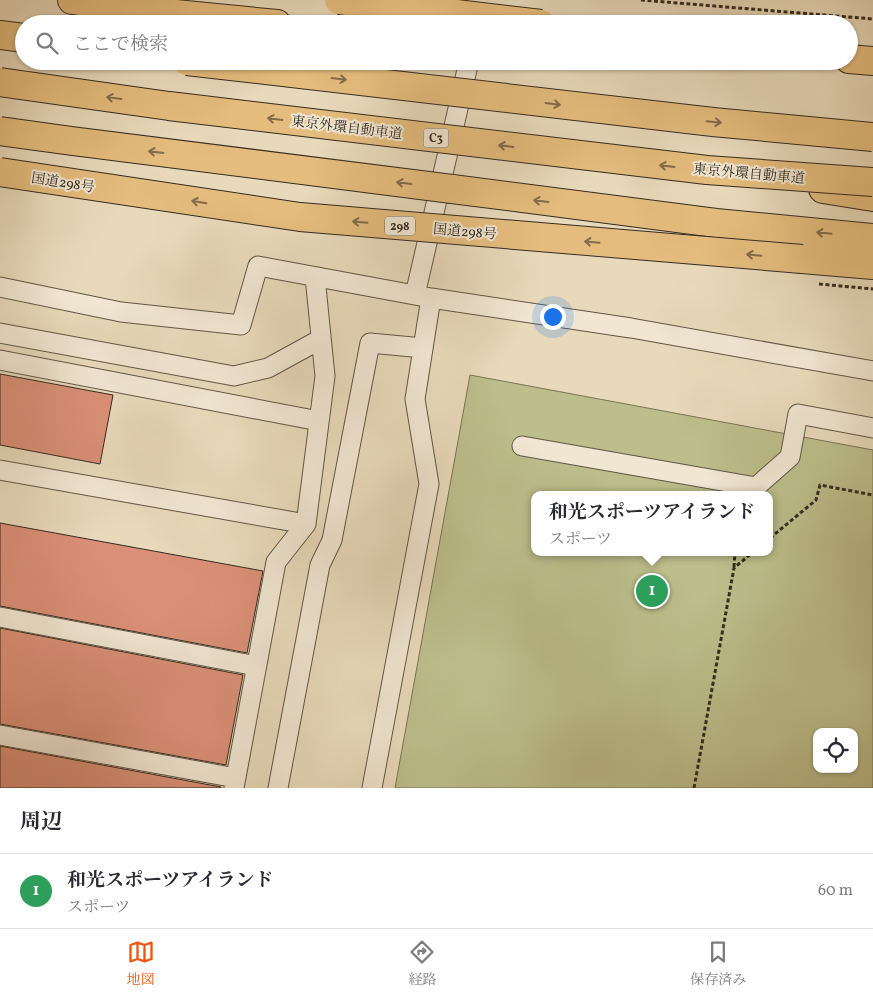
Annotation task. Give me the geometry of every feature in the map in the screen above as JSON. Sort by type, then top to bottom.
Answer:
[{"type":"highway","points":[[72,0],[186,15]]},
{"type":"highway","points":[[339,0],[465,15]]},
{"type":"highway","points":[[0,35],[15,37]]},
{"type":"highway","points":[[858,59],[873,60]]},
{"type":"highway","points":[[264,70],[714,122],[871,136]]},
{"type":"highway","name":"東京外環自動車道","points":[[0,82],[169,106],[707,170],[873,182]]},
{"type":"highway","points":[[0,131],[81,143],[452,188],[716,223],[873,238]]},
{"type":"highway","points":[[707,170],[873,197]]},
{"type":"highway","name":"国道298号","points":[[0,172],[300,217],[873,265]]},
{"type":"lane","points":[[479,15],[483,0]]},
{"type":"lane","points":[[372,788],[429,484],[416,400],[423,348],[423,296],[467,70]]},
{"type":"lane","points":[[0,287],[121,312],[241,325],[258,266],[423,296],[630,328],[873,371]]},
{"type":"lane","points":[[0,734],[235,783],[276,562],[306,524],[325,376],[315,277]]},
{"type":"lane","points":[[0,333],[234,376],[268,368],[321,339]]},
{"type":"lane","points":[[278,788],[320,565],[332,540],[370,344],[423,348]]},
{"type":"lane","points":[[0,360],[319,421]]},
{"type":"lane","points":[[144,388],[149,360]]},
{"type":"lane","points":[[522,446],[756,487],[790,457],[798,414],[873,428]]},
{"type":"lane","points":[[0,470],[306,524]]},
{"type":"lane","points":[[0,617],[256,666]]},
{"type":"path","points":[[640,0],[824,15]]},
{"type":"path","points":[[858,18],[873,19]]},
{"type":"path","points":[[773,536],[816,500],[820,485],[873,495]]},
{"type":"path","points":[[694,788],[735,556]]},
{"type":"path","points":[[734,568],[748,556]]},
{"type":"green space","points":[[470,375],[873,450],[873,788],[395,788]]},
{"type":"building","points":[[0,374],[113,395],[100,464],[0,445]]},
{"type":"building","points":[[0,523],[263,571],[247,653],[0,606]]},
{"type":"building","points":[[0,628],[243,675],[226,765],[0,724]]},
{"type":"building","points":[[0,746],[221,787],[221,788],[0,788]]},
{"type":"place","name":"和光スポーツアイランド","points":[[652,591]]}]
